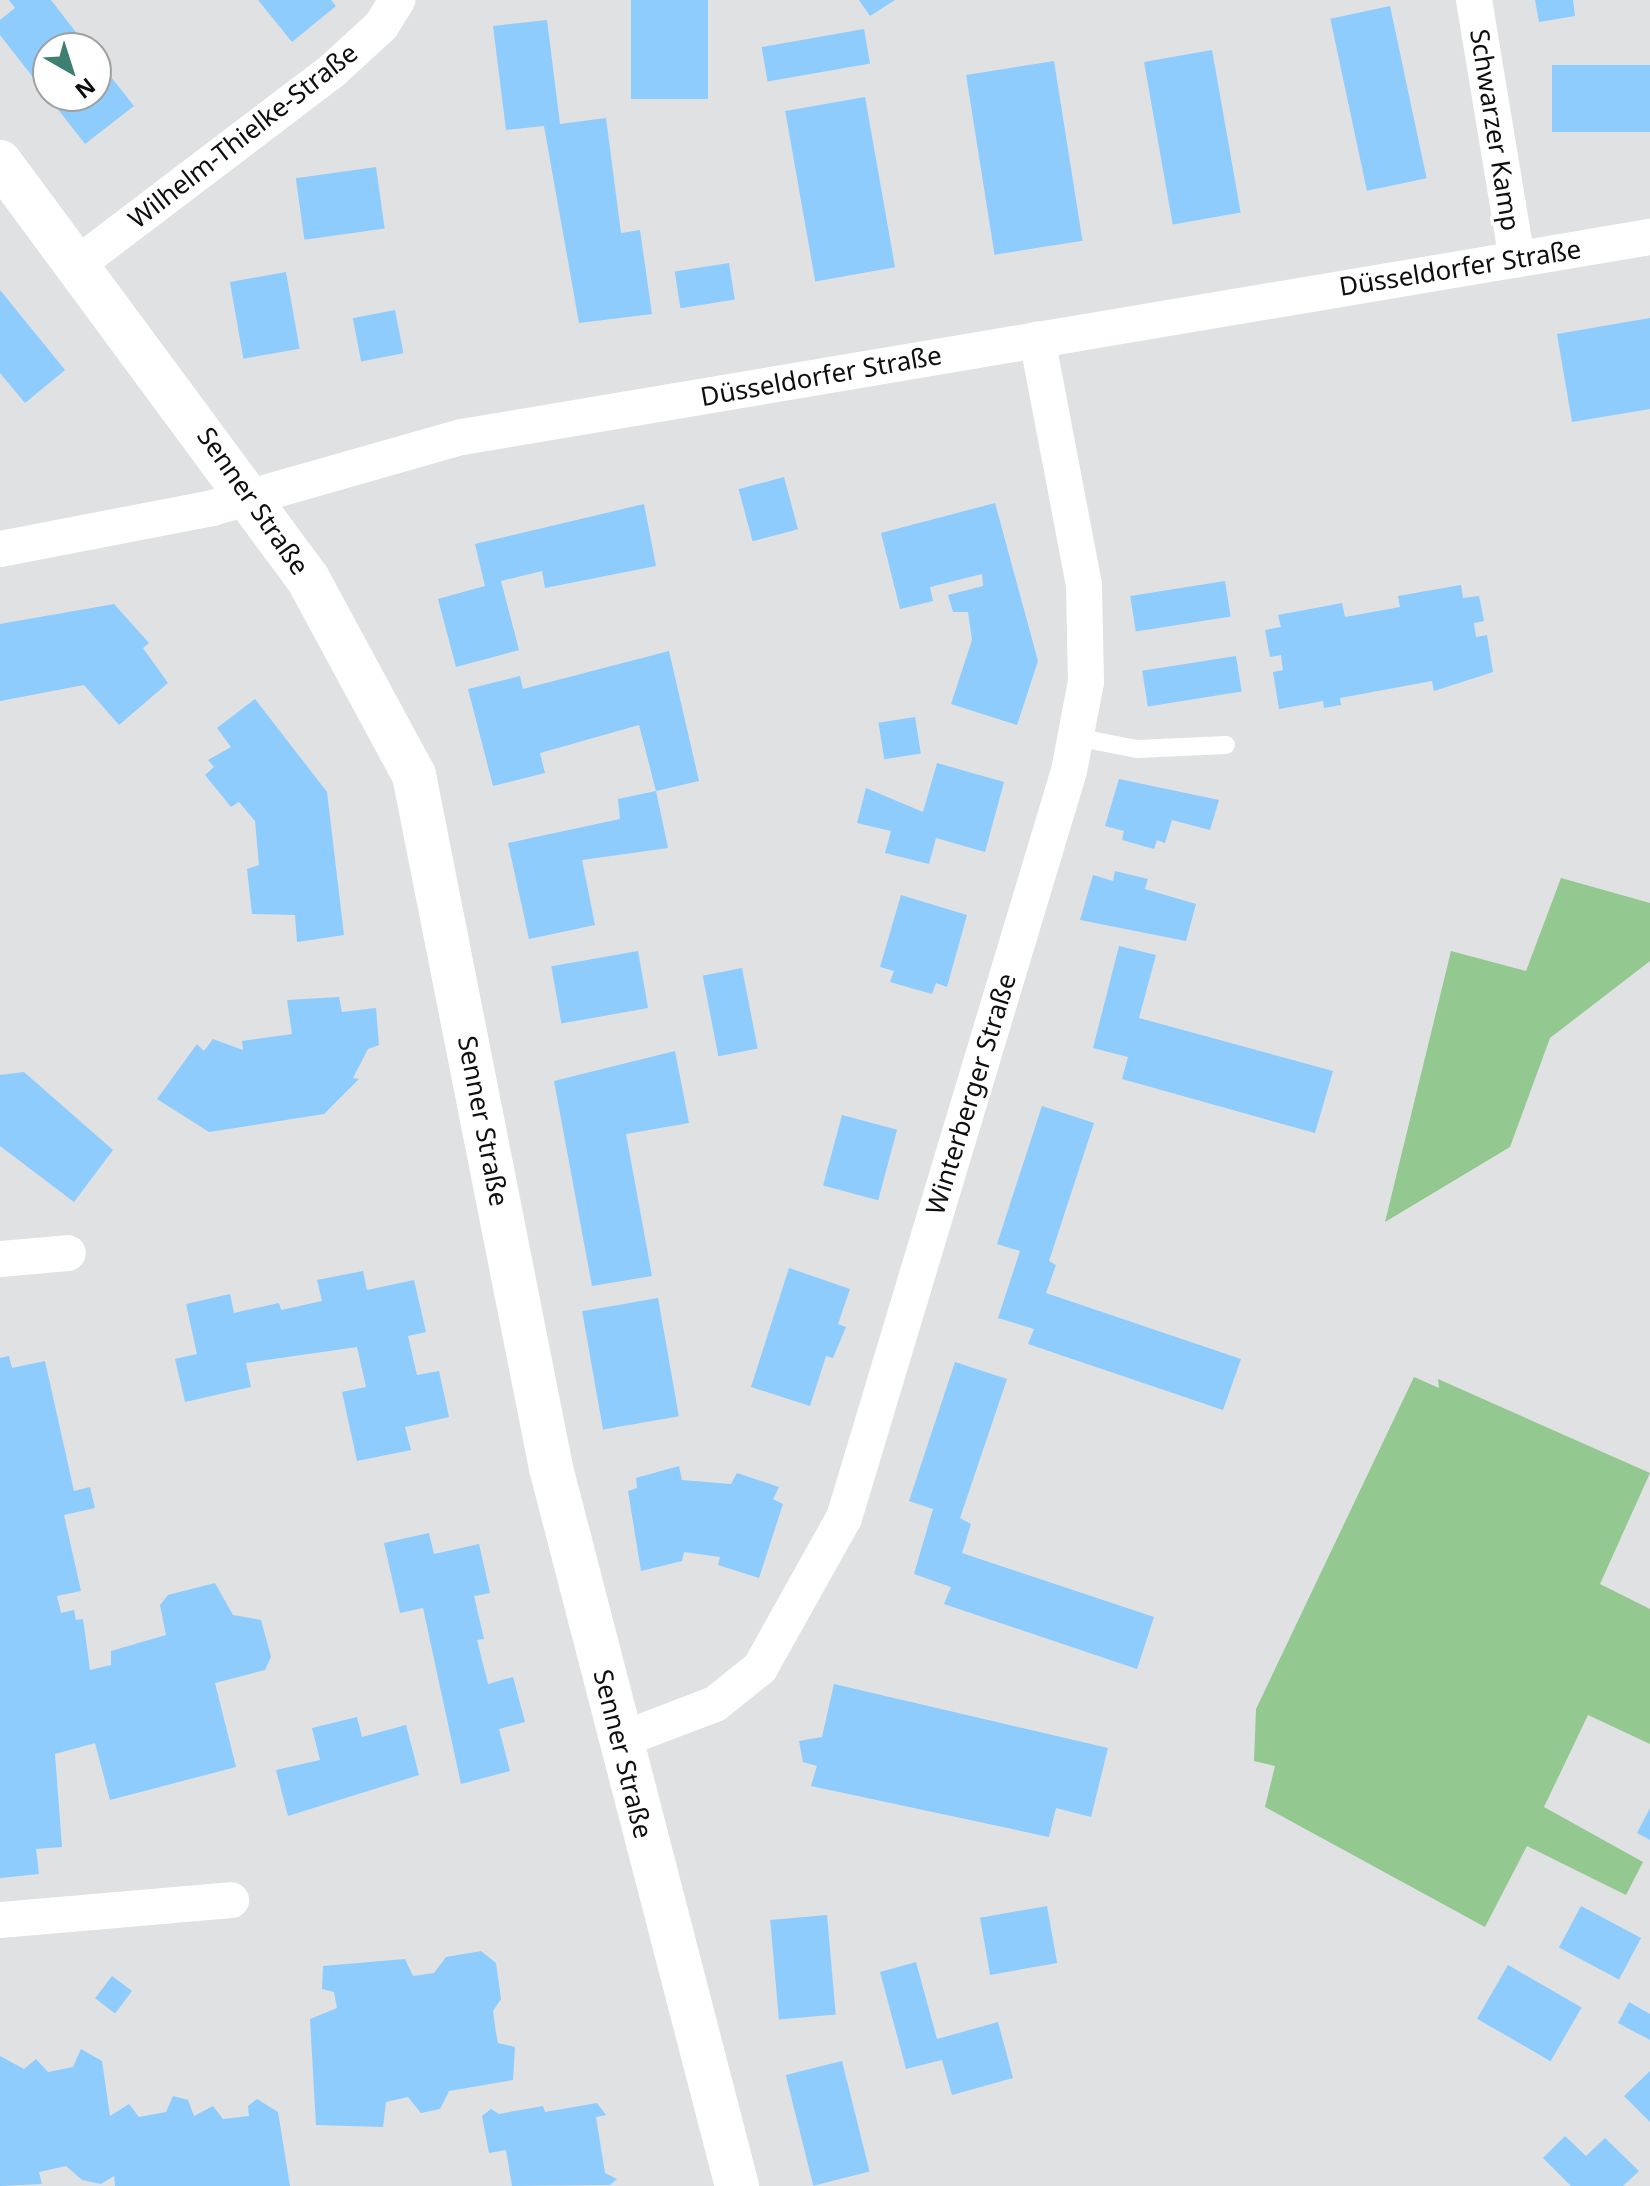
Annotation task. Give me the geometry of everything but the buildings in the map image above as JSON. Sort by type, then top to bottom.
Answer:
[{"type":"street","name":"Wilhelm-Thielke-Straße","points":[[79,263],[332,71],[381,26],[397,0]]},
{"type":"street","name":"Schwarzer Kamp","points":[[1474,0],[1517,259]]},
{"type":"street","name":"Senner Straße","points":[[0,162],[252,496],[357,657],[414,775],[551,1468],[618,1741],[737,2186]]},
{"type":"street","name":"Düsseldorfer Straße","points":[[0,549],[252,496],[462,437],[1650,237]]},
{"type":"street","name":"Winterberger Straße","points":[[618,1741],[715,1704],[760,1668],[844,1518],[1075,737],[1086,682],[1084,585],[1037,339]]},
{"type":"street","points":[[0,1259],[68,1253]]},
{"type":"street","points":[[0,1920],[231,1900]]},
{"type":"lane","points":[[1075,737],[1137,749],[1226,745]]},
{"type":"green space","points":[[1561,878],[1650,903],[1650,961],[1550,1038],[1510,1147],[1385,1222],[1451,951],[1526,971]]},
{"type":"green space","points":[[1414,1377],[1439,1388],[1438,1379],[1650,1473],[1600,1584],[1650,1609],[1650,1744],[1588,1715],[1544,1807],[1643,1862],[1626,1895],[1527,1846],[1485,1927],[1265,1807],[1275,1766],[1254,1761],[1256,1709]]}]
